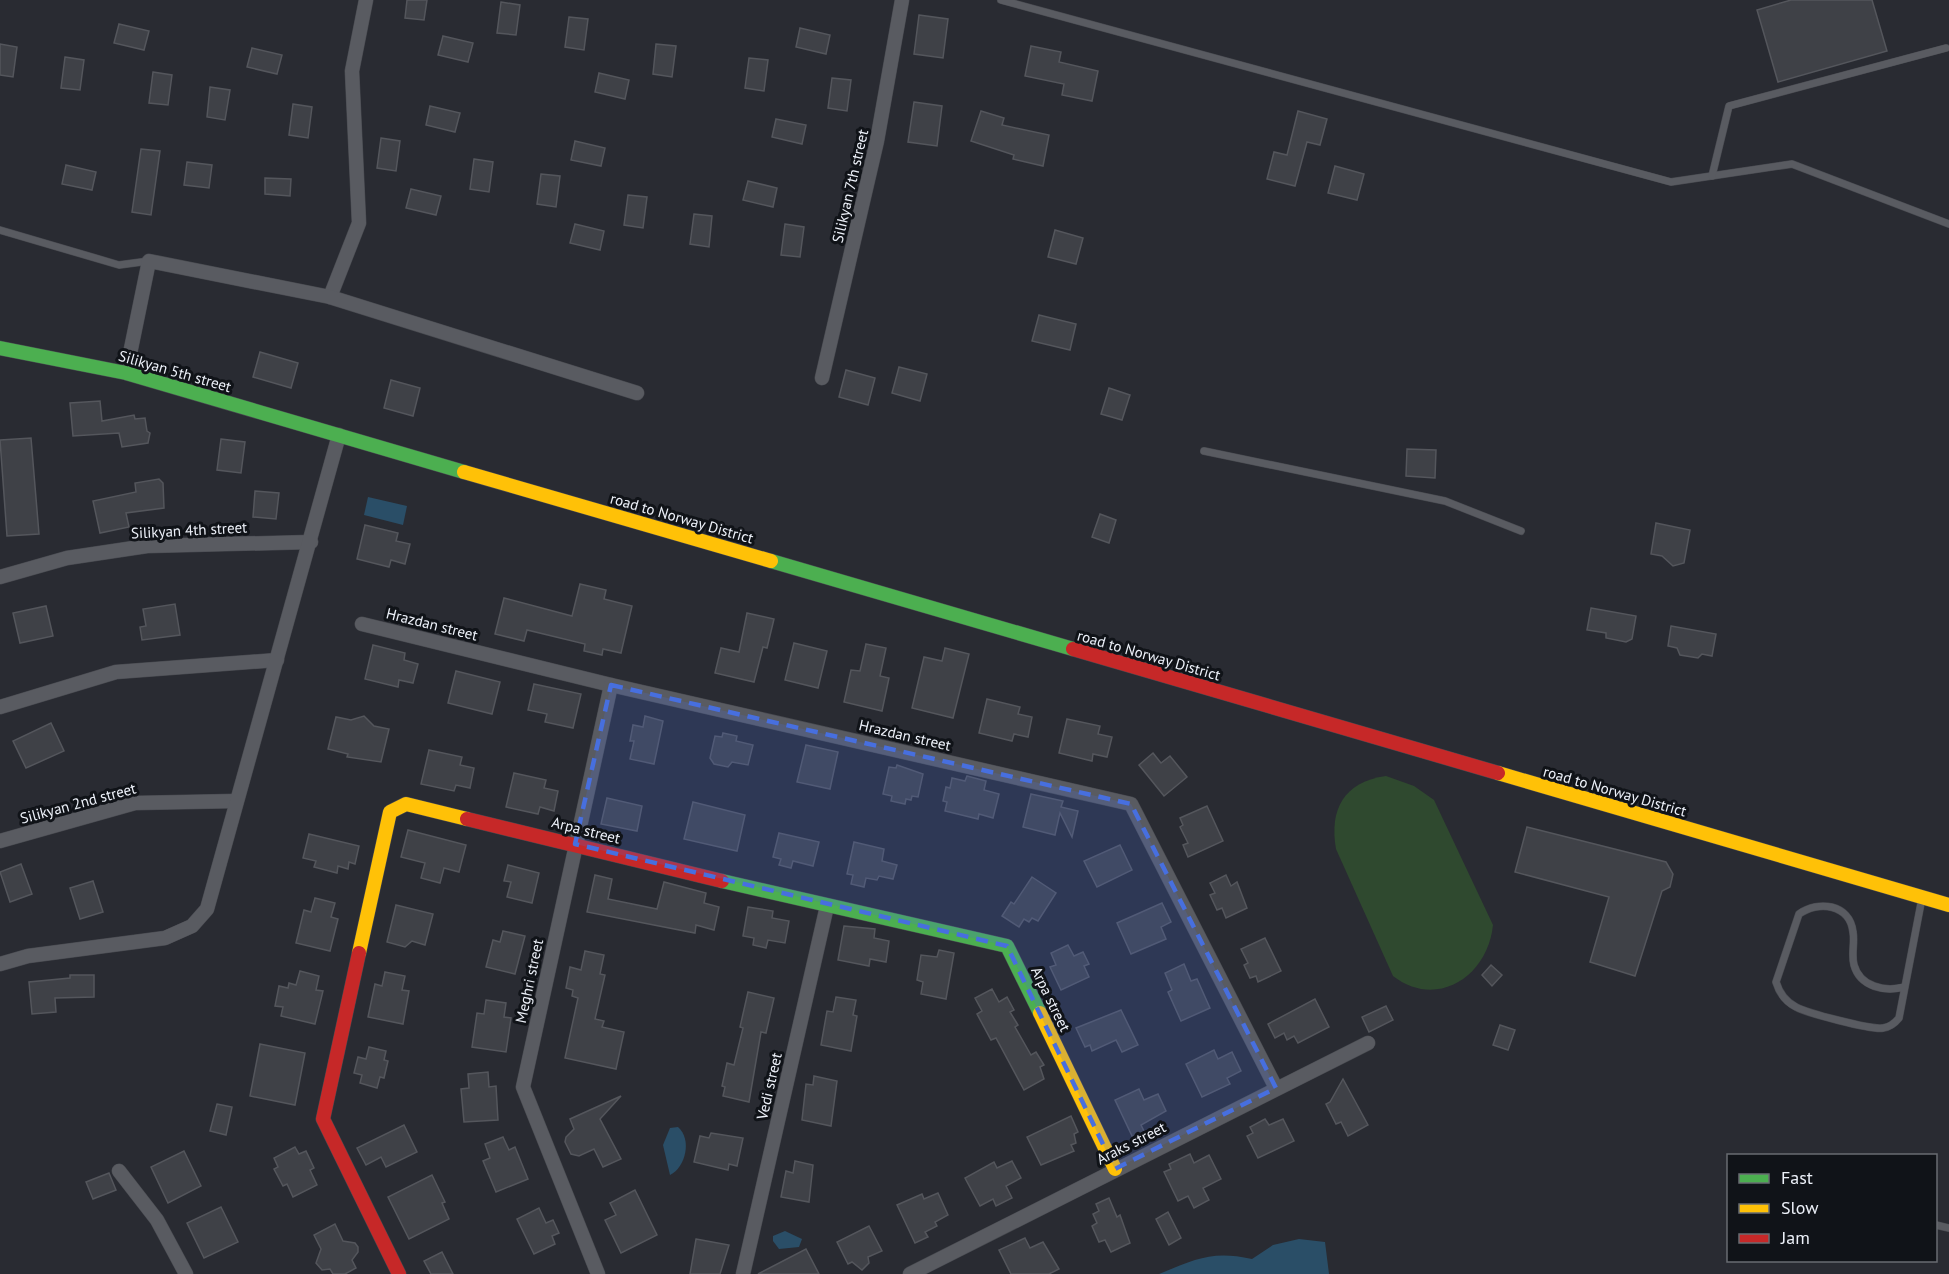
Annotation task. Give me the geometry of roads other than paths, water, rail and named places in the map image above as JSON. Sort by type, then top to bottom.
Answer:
[{"type":"street","points":[[330,297],[359,223],[352,71],[366,0]]},
{"type":"street","name":"Silikyan 7th street","points":[[822,378],[877,141],[902,0]]},
{"type":"street","points":[[126,373],[149,261],[330,297],[637,393]]},
{"type":"street","name":"Silikyan 5th street","points":[[0,348],[126,373],[339,435]]},
{"type":"street","points":[[0,964],[28,956],[165,938],[192,926],[207,909],[339,435]]},
{"type":"street","name":"road to Norway District","points":[[339,435],[1949,905]]},
{"type":"street","name":"Silikyan 4th street","points":[[0,577],[67,558],[147,546],[311,542]]},
{"type":"street","name":"Hrazdan street","points":[[362,624],[611,685],[1131,804],[1276,1088]]},
{"type":"street","points":[[0,707],[116,672],[277,660]]},
{"type":"street","name":"Meghri street","points":[[598,1274],[523,1087],[611,685]]},
{"type":"street","name":"Silikyan 2nd street","points":[[0,841],[135,803],[236,801]]},
{"type":"street","name":"Arpa street","points":[[399,1274],[323,1119],[390,812],[406,804],[827,906],[1007,946],[1115,1169]]},
{"type":"street","name":"Vedi street","points":[[743,1274],[827,906]]},
{"type":"street","name":"Araks street","points":[[910,1274],[1368,1043]]},
{"type":"street","points":[[119,1171],[157,1220],[186,1274]]},
{"type":"lane","points":[[1001,0],[1671,182],[1792,164],[1949,224]]},
{"type":"lane","points":[[1712,176],[1729,106],[1946,48]]},
{"type":"lane","points":[[0,230],[119,265],[149,261]]},
{"type":"lane","points":[[1204,451],[1445,501],[1521,531]]},
{"type":"lane","points":[[1904,987],[1887,990],[1874,986],[1858,975],[1853,963],[1853,931],[1849,919],[1841,910],[1827,904],[1809,907],[1799,914],[1776,982],[1779,993],[1796,1007],[1868,1027],[1883,1028],[1899,1018],[1922,898]]},
{"type":"water","points":[[368,497],[407,506],[403,525],[364,515]]},
{"type":"water","points":[[678,1127],[685,1138],[685,1152],[680,1166],[670,1175],[663,1145],[670,1128]]},
{"type":"water","points":[[785,1231],[802,1239],[799,1247],[779,1249],[773,1241],[773,1236]]},
{"type":"water","points":[[1299,1239],[1325,1242],[1329,1274],[1159,1274],[1184,1264],[1215,1256],[1226,1255],[1252,1259],[1273,1245]]}]
